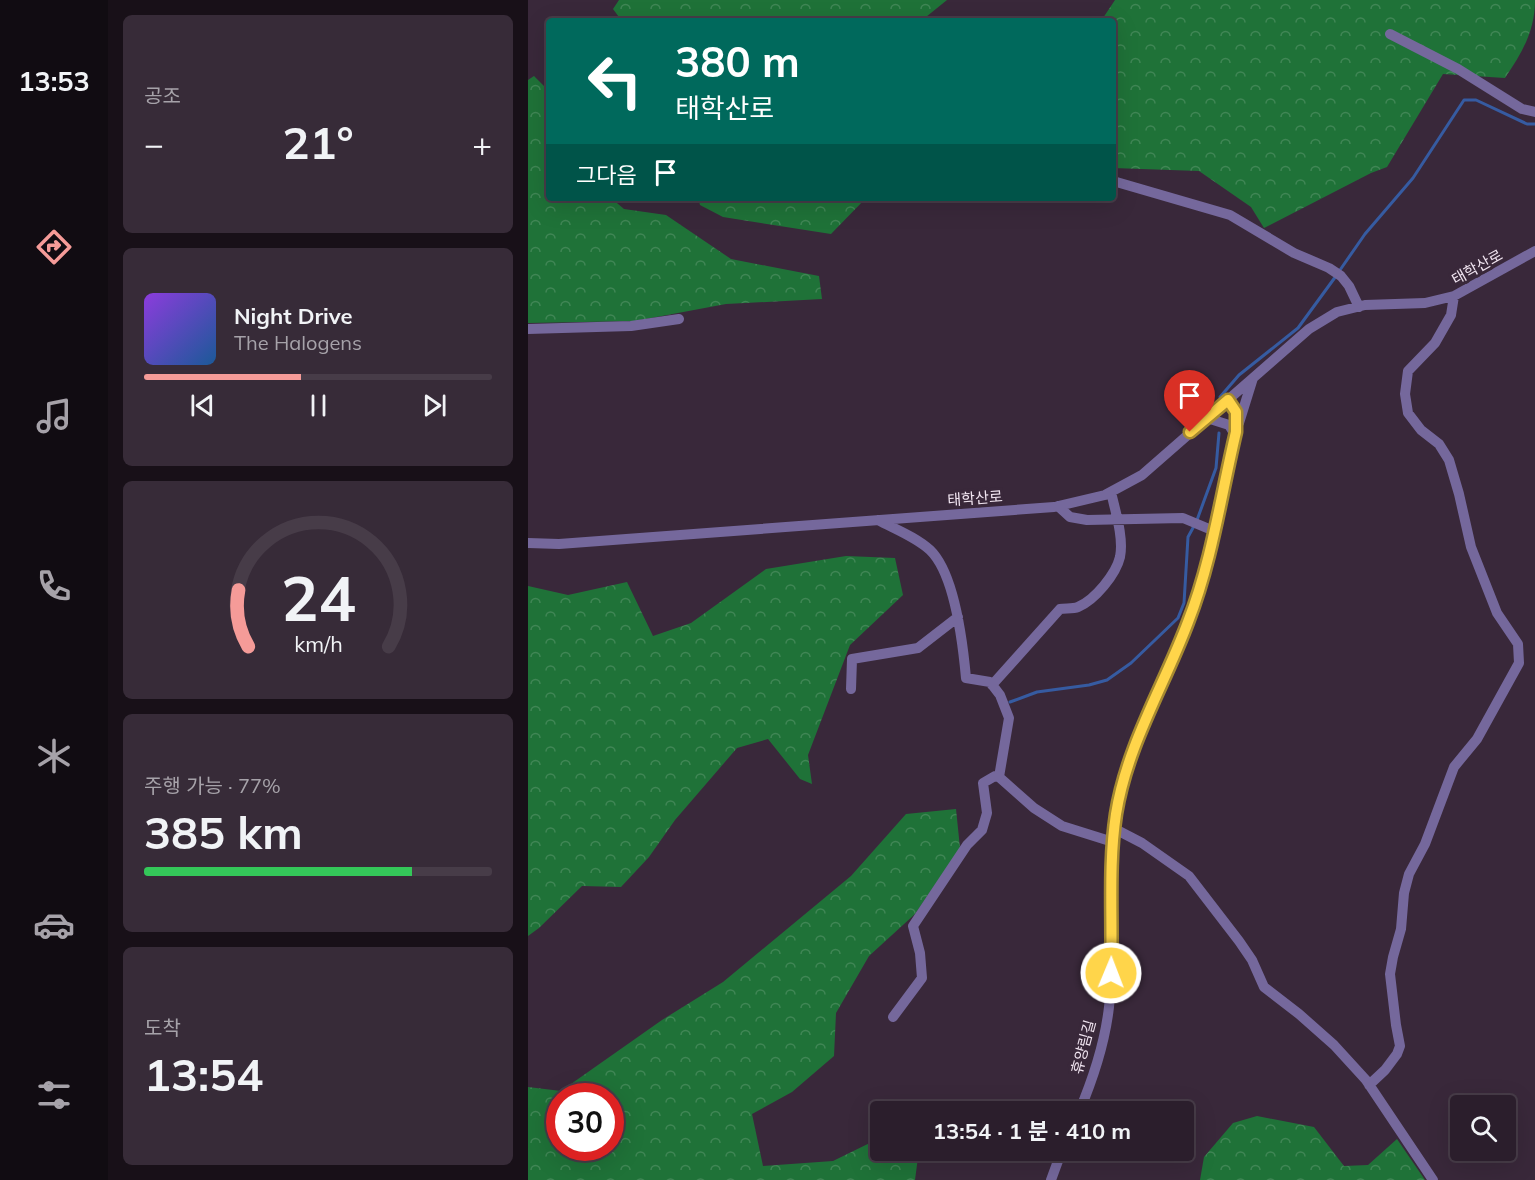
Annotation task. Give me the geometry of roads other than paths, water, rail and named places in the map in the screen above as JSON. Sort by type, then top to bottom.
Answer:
[{"type":"street","points":[[1390,34],[1458,69],[1522,109],[1535,112]]},
{"type":"street","points":[[1116,182],[1230,215],[1294,253],[1329,268],[1341,276],[1349,286],[1359,307]]},
{"type":"street","name":"태학산로","points":[[528,543],[559,544],[1058,506],[1105,495],[1142,475],[1309,329],[1337,312],[1359,307],[1425,303],[1454,297],[1535,251]]},
{"type":"street","points":[[1369,1085],[1385,1070],[1400,1046],[1390,974],[1401,929],[1404,893],[1409,874],[1425,844],[1454,766],[1477,739],[1519,663],[1518,644],[1497,613],[1471,547],[1449,460],[1439,444],[1421,430],[1408,413],[1405,394],[1408,371],[1435,343],[1451,315],[1454,297]]},
{"type":"street","points":[[528,329],[631,326],[679,319]]},
{"type":"street","points":[[1235,435],[1253,378]]},
{"type":"street","name":"휴양림길","points":[[1083,1101],[1102,1045],[1109,1007],[1110,890],[1116,813],[1131,753],[1189,621],[1207,565],[1235,435],[1236,412],[1228,400]]},
{"type":"street","points":[[1207,418],[1229,425],[1235,435]]},
{"type":"street","points":[[992,685],[1060,609],[1078,607],[1095,596],[1111,578],[1120,557],[1117,520],[1111,492]]},
{"type":"street","points":[[1058,506],[1070,516],[1087,520],[1183,518],[1214,531]]},
{"type":"street","points":[[877,520],[930,550],[942,566],[961,628],[966,678],[990,681],[1000,695],[1009,718],[999,777]]},
{"type":"street","points":[[852,689],[852,659],[918,648],[958,617]]},
{"type":"street","points":[[893,1017],[922,978],[920,953],[913,926],[967,844],[982,830],[987,813],[983,783],[995,776],[999,777],[1034,807],[1062,826],[1113,842]]},
{"type":"street","points":[[1115,828],[1142,843],[1190,876],[1252,960],[1264,987],[1334,1045],[1369,1085],[1433,1180]]},
{"type":"street","points":[[1051,1180],[1058,1161]]},
{"type":"waterway","points":[[1340,270],[1365,234],[1413,178],[1464,100],[1476,100],[1527,124],[1535,124]]},
{"type":"waterway","points":[[1220,397],[1239,375],[1298,328],[1336,276]]},
{"type":"waterway","points":[[1197,520],[1216,468],[1219,433]]},
{"type":"waterway","points":[[1010,702],[1037,692],[1089,685],[1107,680],[1131,663],[1178,618],[1184,603],[1188,537],[1194,526]]}]
